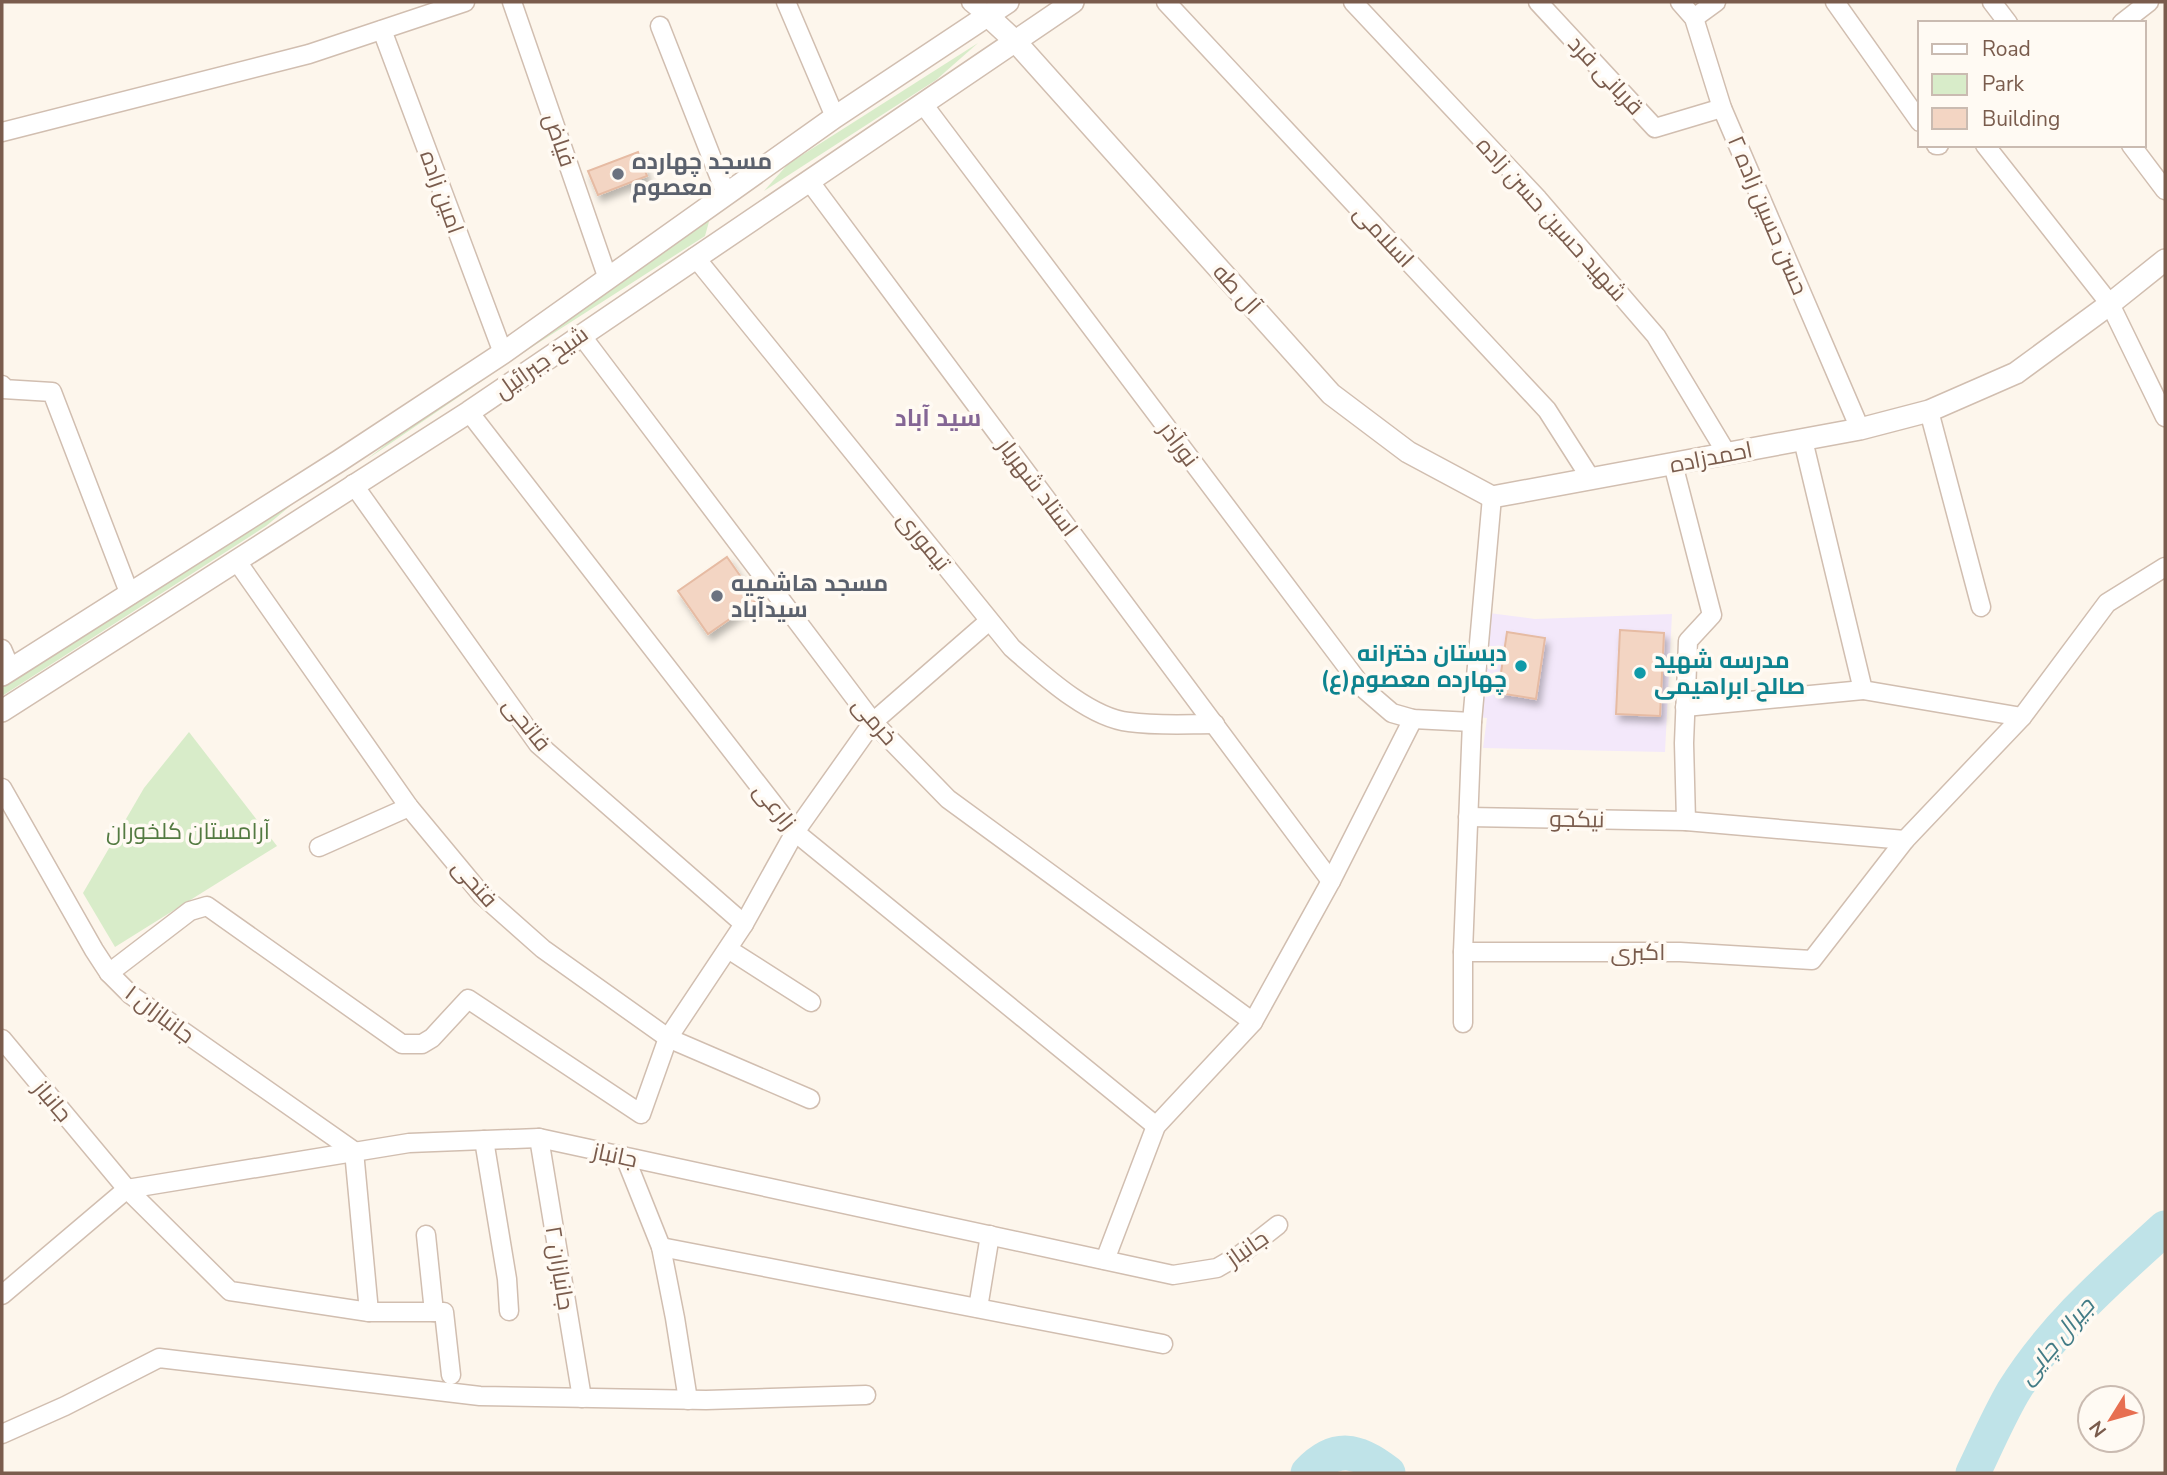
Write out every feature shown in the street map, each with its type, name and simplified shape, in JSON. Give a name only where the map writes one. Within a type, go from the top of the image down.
[{"type":"street","points":[[2,132],[309,54],[465,2]]},
{"type":"street","name":"فیاض","points":[[512,2],[608,279]]},
{"type":"street","points":[[786,2],[835,117]]},
{"type":"street","name":"شیخ جبرائیل","points":[[6,672],[340,461],[503,353],[835,117],[979,9],[1008,2]]},
{"type":"street","name":"شیخ جبرائیل","points":[[2,711],[469,412],[1073,2]]},
{"type":"street","name":"اسلامی","points":[[1166,2],[1547,410],[1591,479]]},
{"type":"street","name":"شهید حسین حسن زاده","points":[[1353,2],[1538,199],[1656,336],[1727,454]]},
{"type":"street","name":"قربانی فرد","points":[[1538,2],[1655,128],[1722,108]]},
{"type":"street","name":"حسن حسین زاده ۲","points":[[1680,2],[1694,18],[1722,108],[1860,429]]},
{"type":"street","points":[[1694,18],[1716,2]]},
{"type":"street","points":[[1835,2],[1918,119]]},
{"type":"street","points":[[1992,2],[2006,21]]},
{"type":"street","points":[[2125,21],[2149,2]]},
{"type":"street","name":"آل طه","points":[[979,9],[1015,41],[1331,394],[1408,452],[1492,497]]},
{"type":"street","points":[[660,26],[726,194],[749,222]]},
{"type":"street","name":"امین زاده","points":[[382,30],[503,353]]},
{"type":"street","name":"نورآذر","points":[[923,104],[1363,688],[1392,713],[1413,719],[1472,722]]},
{"type":"street","points":[[1987,147],[2110,304],[2165,417]]},
{"type":"street","points":[[2133,147],[2165,190]]},
{"type":"street","name":"استاد شهریار","points":[[810,182],[1331,881]]},
{"type":"street","name":"تیموری","points":[[695,257],[1012,648],[1059,689],[1102,713],[1126,722],[1215,724]]},
{"type":"street","name":"احمدزاده","points":[[1492,497],[1860,429],[1929,411],[2016,373],[2165,260]]},
{"type":"street","name":"خرمی","points":[[581,335],[873,722],[948,799],[1253,1022]]},
{"type":"street","points":[[2,385],[3,389],[52,392],[130,595]]},
{"type":"street","points":[[1929,411],[1982,607]]},
{"type":"street","name":"زارعی","points":[[469,412],[795,832],[1156,1126]]},
{"type":"street","points":[[1803,440],[1863,690]]},
{"type":"street","points":[[340,461],[353,484]]},
{"type":"street","points":[[1673,464],[1712,615],[1688,641],[1684,743],[1686,821]]},
{"type":"street","name":"فاتحی","points":[[353,484],[538,744],[744,924]]},
{"type":"street","points":[[1464,1023],[1463,952],[1472,722],[1492,497]]},
{"type":"street","name":"فتحی","points":[[236,559],[409,807],[482,895],[543,949],[668,1038],[810,1099]]},
{"type":"street","points":[[1905,841],[2022,717],[2107,603],[2165,567]]},
{"type":"street","points":[[109,973],[190,911],[207,906],[402,1044],[422,1044],[432,1038],[468,999],[641,1114],[668,1038],[744,924],[795,832],[873,722],[989,621]]},
{"type":"street","points":[[2,649],[6,672]]},
{"type":"street","points":[[1685,707],[1863,690],[2022,717]]},
{"type":"street","points":[[1105,1260],[1156,1126],[1253,1022],[1331,881],[1413,719]]},
{"type":"street","name":"جانبازان ۱","points":[[2,788],[109,973],[131,995],[354,1151]]},
{"type":"street","points":[[320,847],[409,807]]},
{"type":"street","name":"نیکجو","points":[[1468,817],[1686,821],[1905,841]]},
{"type":"street","name":"اکبری","points":[[1463,952],[1680,952],[1812,960],[1905,841]]},
{"type":"street","points":[[728,949],[811,1002]]},
{"type":"street","name":"جانباز","points":[[2,1039],[127,1189],[409,1143],[539,1138],[1173,1275],[1217,1268],[1278,1226]]},
{"type":"street","name":"جانبازان ۲","points":[[539,1138],[582,1398]]},
{"type":"street","points":[[484,1140],[507,1279],[509,1311]]},
{"type":"street","points":[[354,1151],[369,1312]]},
{"type":"street","points":[[625,1157],[662,1247],[688,1399]]},
{"type":"street","points":[[2,1295],[127,1189],[230,1291],[369,1312],[444,1312],[451,1375]]},
{"type":"street","points":[[426,1235],[434,1312]]},
{"type":"street","points":[[978,1308],[990,1235]]},
{"type":"street","points":[[662,1247],[1163,1344]]},
{"type":"street","points":[[2,1434],[65,1406],[159,1358],[480,1396],[688,1399],[866,1395]]},
{"type":"shaded area","points":[[1489,613],[1535,619],[1672,614],[1665,752],[1483,748],[1487,718],[1477,717]]},
{"type":"green space","points":[[978,43],[936,80],[764,191],[788,164]]},
{"type":"green space","points":[[710,218],[705,236],[532,347],[366,460],[446,398]]},
{"type":"green space","points":[[323,479],[266,526],[2,696],[2,686]]},
{"type":"green space","name":"آرامستان کلخوران","points":[[189,732],[277,846],[115,947],[83,893],[144,788]]},
{"type":"building","name":"مسجد چهارده معصوم","points":[[638,152],[647,176],[598,195],[588,171]]},
{"type":"building","name":"مسجد هاشمیه سیدآباد","points":[[727,557],[757,600],[708,634],[678,591]]},
{"type":"building","name":"مدرسه شهید صالح ابراهیمی","points":[[1620,630],[1664,633],[1660,716],[1616,714]]},
{"type":"building","name":"دبستان دخترانه چهارده معصوم(ع)","points":[[1507,632],[1545,638],[1536,699],[1498,693]]},
{"type":"waterway","name":"جیرال چایی","points":[[1973,1473],[2013,1392],[2046,1346],[2083,1305],[2165,1228]]},
{"type":"waterway","name":"جیرال چایی","points":[[1308,1473],[1328,1457],[1347,1453],[1367,1459],[1388,1473]]},
{"type":"place","name":"مسجد چهارده معصوم","points":[[618,174]]},
{"type":"place","name":"مسجد هاشمیه سیدآباد","points":[[717,596]]},
{"type":"place","name":"دبستان دخترانه چهارده معصوم(ع)","points":[[1521,666]]},
{"type":"place","name":"مدرسه شهید صالح ابراهیمی","points":[[1640,673]]},
{"type":"district","name":"سید آباد","points":[[938,418]]}]
